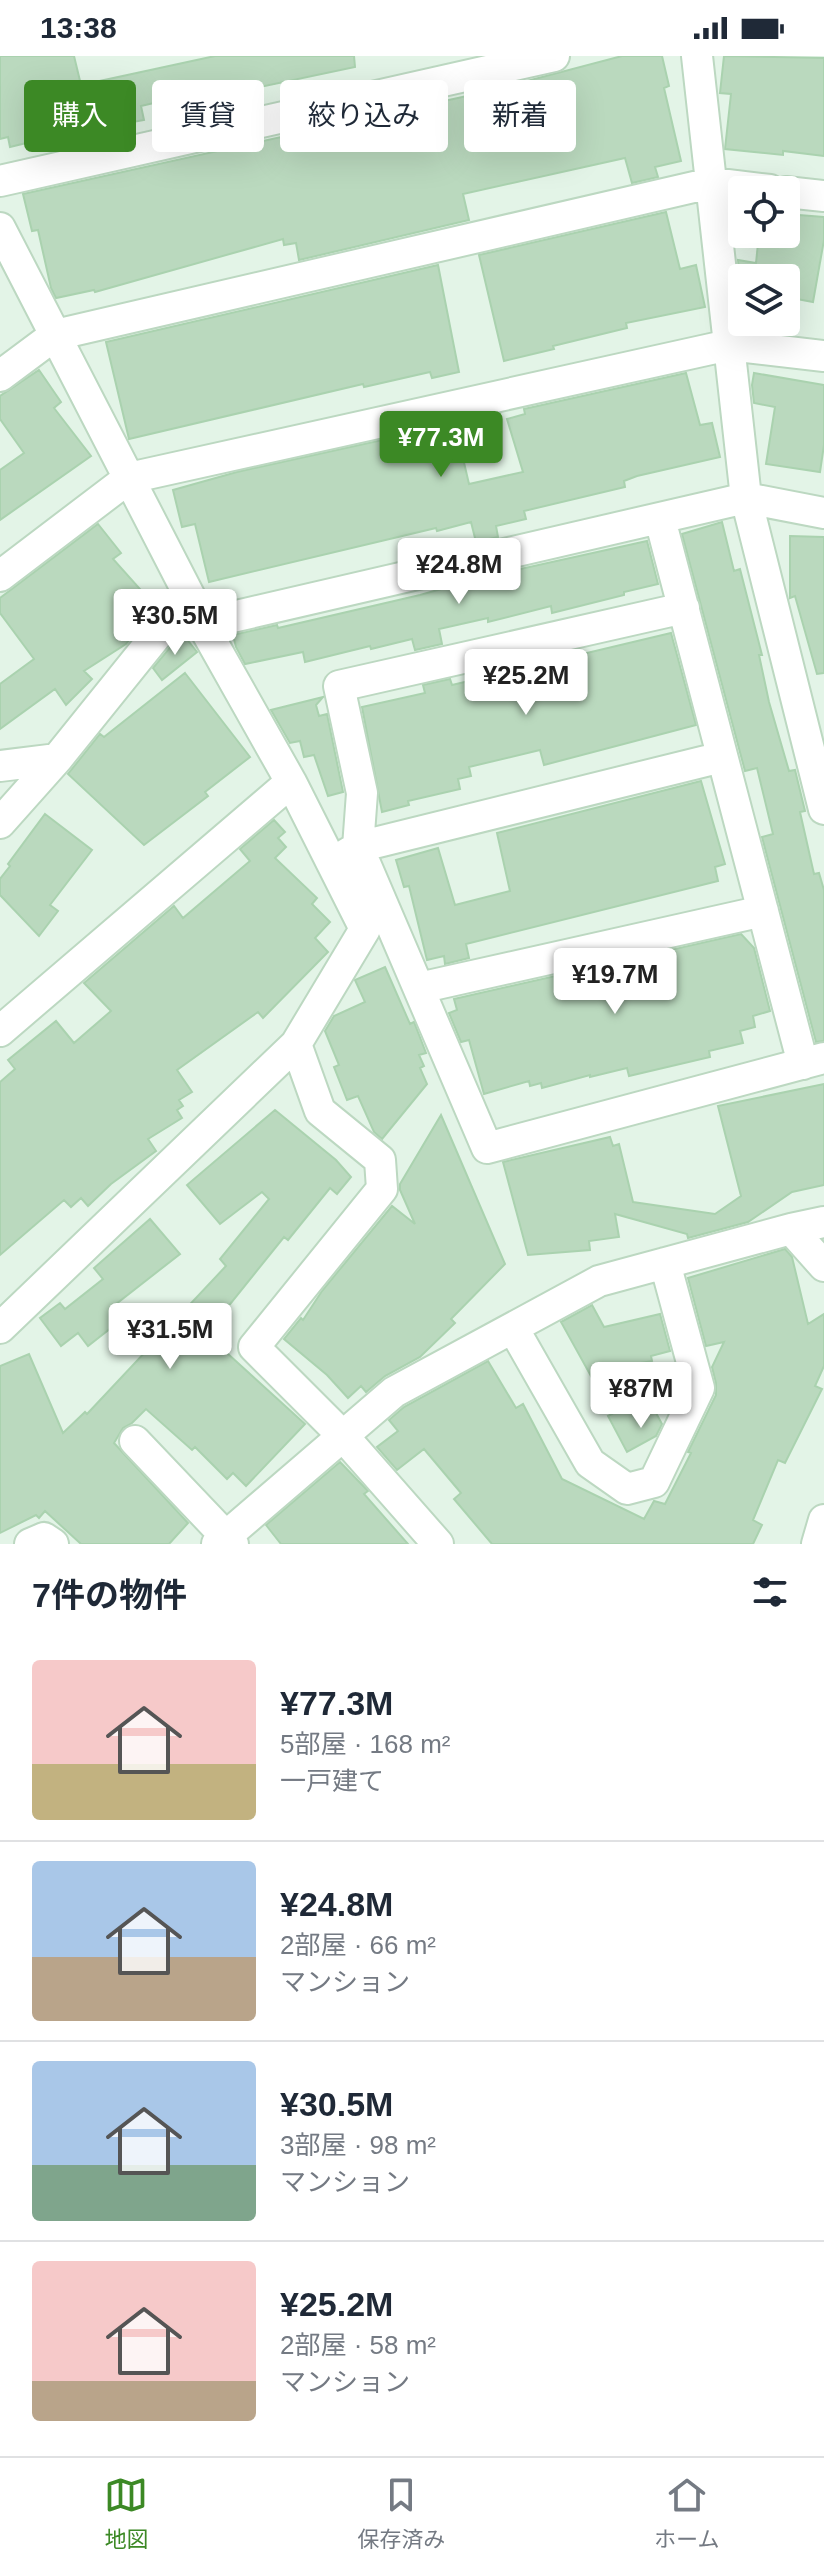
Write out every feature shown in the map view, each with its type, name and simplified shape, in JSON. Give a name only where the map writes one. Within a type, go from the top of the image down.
[{"type":"street","points":[[0,181],[554,56]]},
{"type":"street","points":[[697,56],[746,498],[824,809]]},
{"type":"street","points":[[0,376],[55,335],[711,183],[728,185]]},
{"type":"street","points":[[800,193],[824,196]]},
{"type":"street","points":[[0,228],[202,624],[291,782],[365,929],[296,1044],[0,1328]]},
{"type":"street","points":[[0,576],[129,478],[729,345],[824,356]]},
{"type":"street","points":[[202,624],[746,498],[824,513]]},
{"type":"street","points":[[660,519],[684,608],[763,911],[814,1061],[487,1148],[358,847],[362,793],[339,686],[684,608]]},
{"type":"street","points":[[0,823],[57,759],[189,595]]},
{"type":"street","points":[[332,863],[358,847],[722,757]]},
{"type":"street","points":[[0,766],[57,759]]},
{"type":"street","points":[[0,1031],[291,782]]},
{"type":"street","points":[[419,988],[763,911]]},
{"type":"street","points":[[296,1044],[320,1111],[380,1160],[382,1189],[254,1347],[343,1436],[438,1544]]},
{"type":"street","points":[[135,1441],[225,1541],[394,1392],[599,1281],[824,1222]]},
{"type":"street","points":[[791,1229],[824,1266]]},
{"type":"street","points":[[513,1328],[590,1463],[627,1489],[654,1482],[699,1388],[665,1263]]},
{"type":"street","points":[[817,1544],[824,1520]]},
{"type":"street","points":[[30,1544],[44,1538],[53,1544]]},
{"type":"building","points":[[0,56],[74,56],[80,80],[24,80],[24,144],[10,147],[8,137],[0,139]]},
{"type":"building","points":[[215,56],[354,56],[355,67],[280,80],[280,83],[264,86],[264,80],[152,80],[152,103],[141,106],[144,120],[136,121],[136,80],[104,80]]},
{"type":"building","points":[[622,56],[662,56],[669,86],[664,88],[681,161],[655,167],[658,177],[632,183],[625,158],[463,194],[469,220],[299,260],[296,243],[284,245],[283,239],[95,292],[56,298],[51,288],[38,230],[32,231],[23,194],[213,152],[264,152],[264,141],[280,137],[280,152],[448,152],[448,100],[464,97],[464,152],[576,152],[576,80],[531,80]]},
{"type":"building","points":[[724,56],[824,58],[824,156],[725,149],[731,94],[720,93]]},
{"type":"building","points":[[666,212],[680,269],[696,265],[705,307],[626,323],[627,328],[504,361],[479,255]]},
{"type":"building","points":[[800,215],[824,217],[824,240],[813,302],[800,300],[800,264],[738,264],[738,260],[756,263],[758,248],[800,248]]},
{"type":"building","points":[[438,265],[459,372],[432,378],[430,372],[364,387],[363,384],[129,439],[106,342]]},
{"type":"building","points":[[39,370],[61,402],[54,408],[91,456],[0,520],[0,470],[24,453],[0,419],[0,396]]},
{"type":"building","points":[[686,373],[700,425],[712,423],[720,457],[637,476],[624,481],[625,487],[524,511],[526,519],[496,526],[498,537],[476,542],[471,522],[209,582],[195,524],[182,527],[173,490],[237,472],[455,424],[469,484],[523,472],[507,419],[525,414],[524,409]]},
{"type":"building","points":[[754,373],[824,385],[824,445],[820,472],[766,464],[775,407],[754,403]]},
{"type":"building","points":[[722,522],[734,571],[740,569],[762,655],[759,655],[769,702],[789,771],[795,770],[805,811],[800,812],[814,874],[819,873],[824,890],[824,1041],[816,1042],[762,837],[773,834],[757,768],[745,771],[682,534]]},
{"type":"building","points":[[98,524],[121,553],[113,559],[156,607],[126,644],[84,671],[92,679],[66,705],[55,689],[0,729],[0,684],[34,659],[0,613],[0,598]]},
{"type":"building","points":[[790,536],[824,537],[824,673],[817,674],[795,596],[790,598]]},
{"type":"building","points":[[647,541],[658,584],[552,613],[551,606],[488,622],[488,618],[439,629],[442,644],[415,650],[412,639],[305,662],[303,652],[245,664],[233,635],[277,625],[278,628]]},
{"type":"building","points":[[182,633],[197,652],[162,680],[153,668]]},
{"type":"building","points":[[671,633],[696,725],[544,765],[540,750],[469,767],[471,776],[458,779],[460,789],[408,801],[409,805],[382,812],[362,707],[425,693],[423,685],[450,679],[452,685]]},
{"type":"building","points":[[185,673],[250,757],[205,792],[208,796],[144,845],[68,774],[100,734],[104,737]]},
{"type":"building","points":[[323,697],[316,705],[319,716],[327,714],[343,792],[328,796],[314,755],[304,757],[300,741],[290,743],[271,710]]},
{"type":"building","points":[[701,781],[725,864],[715,867],[718,881],[466,944],[469,958],[445,964],[444,956],[427,960],[409,886],[404,887],[396,860],[438,848],[455,905],[510,891],[497,833]]},
{"type":"building","points":[[45,814],[92,850],[50,905],[58,911],[39,936],[0,895],[0,879]]},
{"type":"building","points":[[274,820],[285,832],[278,838],[286,847],[275,858],[317,898],[312,904],[330,922],[315,938],[328,952],[263,1018],[258,1012],[177,1070],[192,1092],[179,1100],[183,1106],[177,1110],[182,1118],[148,1139],[156,1151],[111,1184],[88,1206],[81,1198],[71,1207],[64,1200],[0,1255],[0,1082],[15,1069],[8,1060],[56,1021],[74,1043],[111,1011],[84,983],[174,906],[183,918],[250,861],[240,849]]},
{"type":"building","points":[[741,934],[754,948],[770,1011],[753,1016],[755,1027],[740,1031],[743,1043],[709,1051],[710,1057],[629,1076],[627,1068],[542,1088],[541,1083],[530,1086],[529,1081],[484,1094],[469,1040],[461,1042],[449,1013],[457,1010],[454,999]]},
{"type":"building","points":[[385,967],[410,1024],[414,1022],[426,1053],[419,1055],[424,1066],[420,1068],[427,1084],[382,1139],[374,1132],[358,1096],[347,1100],[334,1067],[339,1065],[325,1031],[334,1016],[365,1002],[355,980]]},
{"type":"building","points":[[824,1084],[824,1185],[792,1192],[748,1222],[688,1238],[687,1234],[615,1214],[619,1237],[589,1241],[590,1250],[528,1255],[503,1162],[610,1137],[613,1146],[619,1144],[633,1202],[715,1214],[741,1196],[718,1106]]},
{"type":"building","points":[[275,1110],[336,1160],[351,1177],[337,1194],[330,1188],[288,1240],[284,1237],[206,1334],[305,1424],[246,1486],[233,1473],[227,1479],[195,1447],[192,1450],[146,1409],[123,1428],[114,1443],[188,1523],[169,1544],[81,1544],[45,1511],[39,1518],[36,1515],[0,1533],[0,1366],[29,1354],[63,1433],[85,1412],[87,1414],[226,1266],[220,1259],[269,1199],[262,1192],[220,1224],[187,1185]]},
{"type":"building","points":[[441,1115],[505,1264],[451,1319],[455,1323],[420,1357],[385,1376],[366,1392],[361,1386],[348,1398],[327,1375],[284,1339],[301,1318],[303,1320],[322,1291],[392,1206],[415,1224],[400,1184]]},
{"type":"building","points":[[150,1219],[180,1254],[111,1308],[121,1320],[88,1346],[78,1333],[61,1346],[40,1318],[60,1303],[65,1309],[103,1279],[94,1268]]},
{"type":"building","points":[[785,1249],[792,1257],[808,1324],[824,1314],[824,1366],[815,1386],[822,1389],[785,1463],[778,1460],[753,1520],[762,1525],[753,1544],[492,1544],[454,1499],[461,1493],[424,1449],[397,1470],[377,1447],[398,1431],[389,1420],[404,1407],[488,1361],[516,1408],[523,1404],[562,1479],[644,1519],[654,1501],[665,1504],[716,1395],[712,1367],[724,1342],[706,1346],[688,1278]]},
{"type":"building","points":[[592,1305],[604,1327],[660,1314],[670,1351],[651,1356],[652,1361],[630,1365],[662,1424],[656,1436],[627,1452],[608,1416],[612,1414],[561,1322]]},
{"type":"building","points":[[340,1462],[368,1491],[364,1494],[408,1544],[281,1544],[266,1525]]}]
